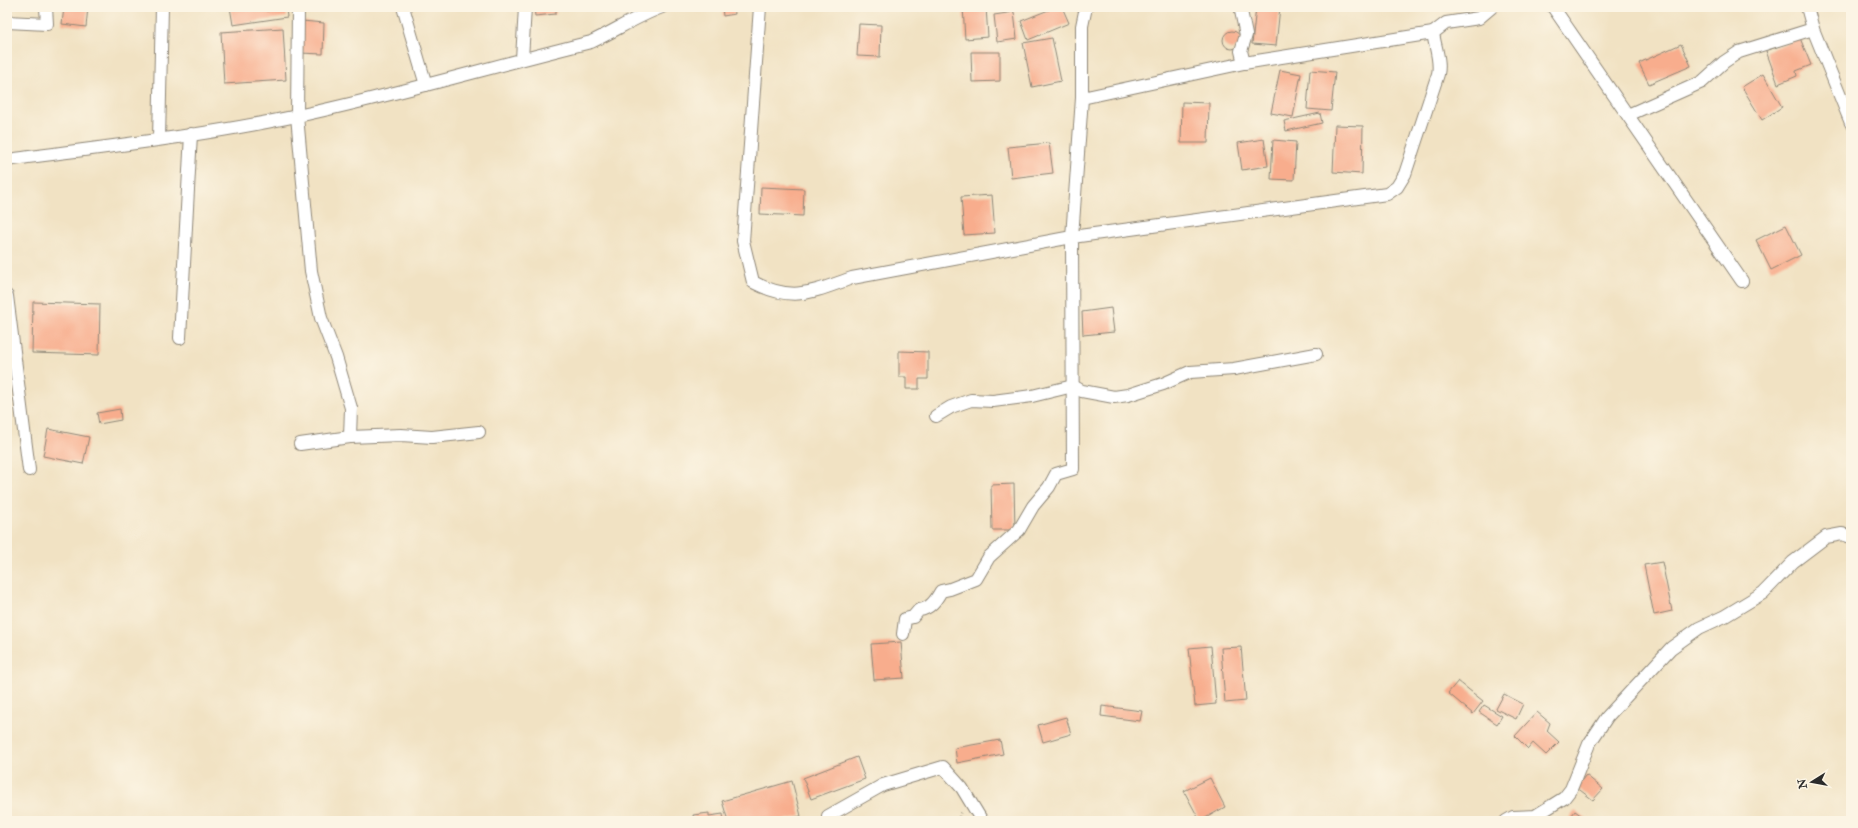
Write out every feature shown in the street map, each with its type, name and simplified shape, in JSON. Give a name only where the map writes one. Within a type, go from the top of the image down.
[{"type":"street","points":[[7,22],[47,24],[46,7]]},
{"type":"street","points":[[159,139],[162,7]]},
{"type":"street","points":[[298,7],[297,116],[312,271],[321,318],[336,357],[351,408],[350,437]]},
{"type":"street","points":[[403,7],[426,85]]},
{"type":"street","points":[[522,59],[525,7]]},
{"type":"street","points":[[7,160],[159,139],[297,116],[426,85],[591,42],[617,30],[639,16],[662,7]]},
{"type":"street","points":[[760,7],[743,241],[753,282],[778,293],[796,295],[821,289],[852,278],[1072,237],[1387,194],[1397,187],[1405,174],[1438,74],[1440,65],[1436,53],[1433,33]]},
{"type":"street","points":[[903,634],[905,619],[913,617],[919,610],[926,609],[937,599],[941,591],[950,590],[976,579],[989,557],[1019,530],[1033,506],[1049,487],[1056,474],[1073,469],[1072,237],[1082,98],[1082,26],[1086,7]]},
{"type":"street","points":[[1243,7],[1241,11],[1246,35],[1241,51],[1244,63]]},
{"type":"street","points":[[1082,98],[1244,63],[1433,33],[1446,23],[1479,18],[1492,7]]},
{"type":"street","points":[[1553,7],[1742,281]]},
{"type":"street","points":[[1807,7],[1813,30],[1851,122]]},
{"type":"street","points":[[1628,115],[1702,82],[1724,62],[1739,52],[1813,30]]},
{"type":"street","points":[[180,338],[191,134]]},
{"type":"street","points":[[7,296],[29,470]]},
{"type":"street","points":[[936,416],[951,407],[971,400],[993,400],[1032,396],[1073,386],[1082,391],[1108,396],[1128,395],[1163,384],[1190,372],[1234,369],[1316,354]]},
{"type":"street","points":[[300,444],[350,437],[401,435],[432,437],[479,432]]},
{"type":"street","points":[[1506,821],[1513,817],[1535,816],[1564,798],[1570,789],[1589,744],[1607,717],[1671,648],[1699,628],[1725,616],[1763,593],[1794,562],[1826,537],[1842,534],[1851,537]]},
{"type":"street","points":[[828,821],[828,816],[883,785],[944,767],[962,788],[982,821]]},
{"type":"building","points":[[64,7],[88,7],[86,27],[62,24]]},
{"type":"building","points":[[230,7],[266,7],[266,11],[286,9],[287,17],[233,25]]},
{"type":"building","points":[[534,7],[556,7],[556,14],[535,16]]},
{"type":"building","points":[[722,7],[734,7],[735,14],[723,16]]},
{"type":"building","points":[[963,7],[986,7],[988,37],[965,39]]},
{"type":"building","points":[[1056,7],[1062,7],[1069,23],[1028,40],[1021,21]]},
{"type":"building","points":[[1256,7],[1280,7],[1276,46],[1252,44]]},
{"type":"building","points":[[1014,12],[1017,39],[997,42],[994,15]]},
{"type":"building","points":[[302,21],[324,23],[323,54],[300,53]]},
{"type":"building","points":[[859,24],[881,25],[880,57],[857,56]]},
{"type":"building","points":[[283,28],[286,80],[224,84],[221,32]]},
{"type":"building","points":[[1232,31],[1238,34],[1241,40],[1238,46],[1232,49],[1226,46],[1223,40],[1226,34]]},
{"type":"building","points":[[1052,38],[1061,81],[1032,87],[1023,43]]},
{"type":"building","points":[[1800,38],[1811,65],[1796,71],[1797,76],[1778,84],[1766,51]]},
{"type":"building","points":[[1681,44],[1691,66],[1649,84],[1639,63]]},
{"type":"building","points":[[971,52],[1000,52],[1000,81],[972,82]]},
{"type":"building","points":[[1280,70],[1301,74],[1293,117],[1271,113]]},
{"type":"building","points":[[1310,70],[1335,72],[1331,111],[1307,109]]},
{"type":"building","points":[[1763,74],[1782,107],[1762,120],[1742,87]]},
{"type":"building","points":[[1182,102],[1209,103],[1208,143],[1181,143]]},
{"type":"building","points":[[1320,113],[1322,123],[1286,131],[1284,121]]},
{"type":"building","points":[[1335,125],[1363,126],[1362,174],[1333,172]]},
{"type":"building","points":[[1264,139],[1268,166],[1242,170],[1238,143]]},
{"type":"building","points":[[1273,140],[1296,142],[1294,180],[1271,179]]},
{"type":"building","points":[[1049,143],[1053,173],[1011,178],[1008,147]]},
{"type":"building","points":[[761,187],[804,189],[803,216],[760,214]]},
{"type":"building","points":[[992,195],[995,233],[964,235],[961,197]]},
{"type":"building","points":[[1786,225],[1801,255],[1771,270],[1756,240]]},
{"type":"building","points":[[33,302],[100,304],[99,355],[32,353]]},
{"type":"building","points":[[1111,308],[1114,332],[1083,335],[1082,312]]},
{"type":"building","points":[[899,351],[928,352],[928,379],[919,379],[919,389],[906,389],[906,377],[899,377]]},
{"type":"building","points":[[120,409],[121,420],[99,424],[97,413]]},
{"type":"building","points":[[48,429],[89,437],[83,464],[43,456]]},
{"type":"building","points":[[1014,484],[1015,530],[992,530],[991,485]]},
{"type":"building","points":[[1662,562],[1672,611],[1654,615],[1644,565]]},
{"type":"building","points":[[901,642],[904,678],[874,680],[871,644]]},
{"type":"building","points":[[1211,646],[1216,704],[1195,706],[1189,648]]},
{"type":"building","points":[[1241,647],[1246,701],[1225,703],[1221,648]]},
{"type":"building","points":[[1458,681],[1483,701],[1473,714],[1448,693]]},
{"type":"building","points":[[1504,694],[1523,704],[1516,719],[1496,709]]},
{"type":"building","points":[[1484,705],[1502,716],[1497,724],[1479,712]]},
{"type":"building","points":[[1102,706],[1142,711],[1140,721],[1101,716]]},
{"type":"building","points":[[1537,712],[1550,723],[1547,731],[1559,742],[1546,755],[1533,743],[1528,749],[1515,736]]},
{"type":"building","points":[[1066,717],[1071,734],[1043,742],[1038,725]]},
{"type":"building","points":[[1000,740],[1003,754],[957,763],[955,748]]},
{"type":"building","points":[[857,757],[865,779],[811,799],[803,778]]},
{"type":"building","points":[[1586,775],[1603,789],[1593,800],[1576,787]]},
{"type":"building","points":[[1210,778],[1225,807],[1200,821],[1184,791]]},
{"type":"building","points":[[792,781],[801,816],[781,821],[728,821],[722,801]]},
{"type":"building","points":[[1575,811],[1589,821],[1572,821],[1569,819]]},
{"type":"building","points":[[709,813],[709,816],[723,814],[724,821],[694,821],[693,815]]}]
